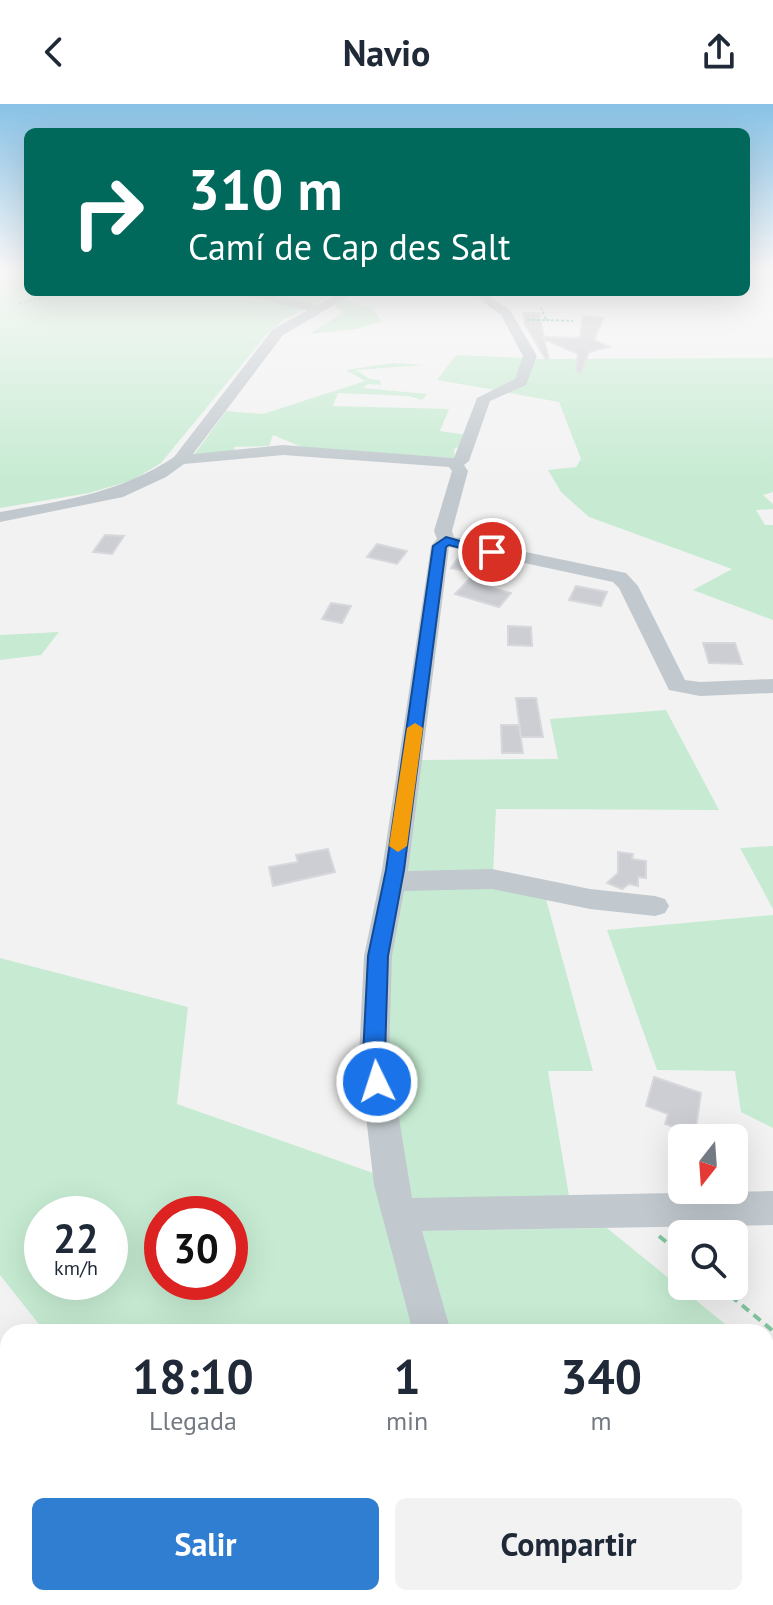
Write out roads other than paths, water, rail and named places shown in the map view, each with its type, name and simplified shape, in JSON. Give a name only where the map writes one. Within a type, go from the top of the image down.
[{"type":"street","points":[[0,517],[105,497],[154,477],[180,460],[270,342]]},
{"type":"street","points":[[180,460],[283,450],[454,463],[461,461],[484,398],[521,382],[530,356],[522,342]]},
{"type":"street","points":[[446,540],[443,531],[460,471],[454,463]]},
{"type":"street","points":[[446,540],[465,547],[619,577],[628,586],[677,685],[700,689],[763,687],[773,706]]},
{"type":"street","points":[[430,1324],[391,1185],[374,1056],[378,956],[393,881],[440,546],[446,540]]},
{"type":"street","points":[[393,881],[492,879],[590,899],[655,906]]},
{"type":"street","points":[[399,1215],[773,1208]]}]
